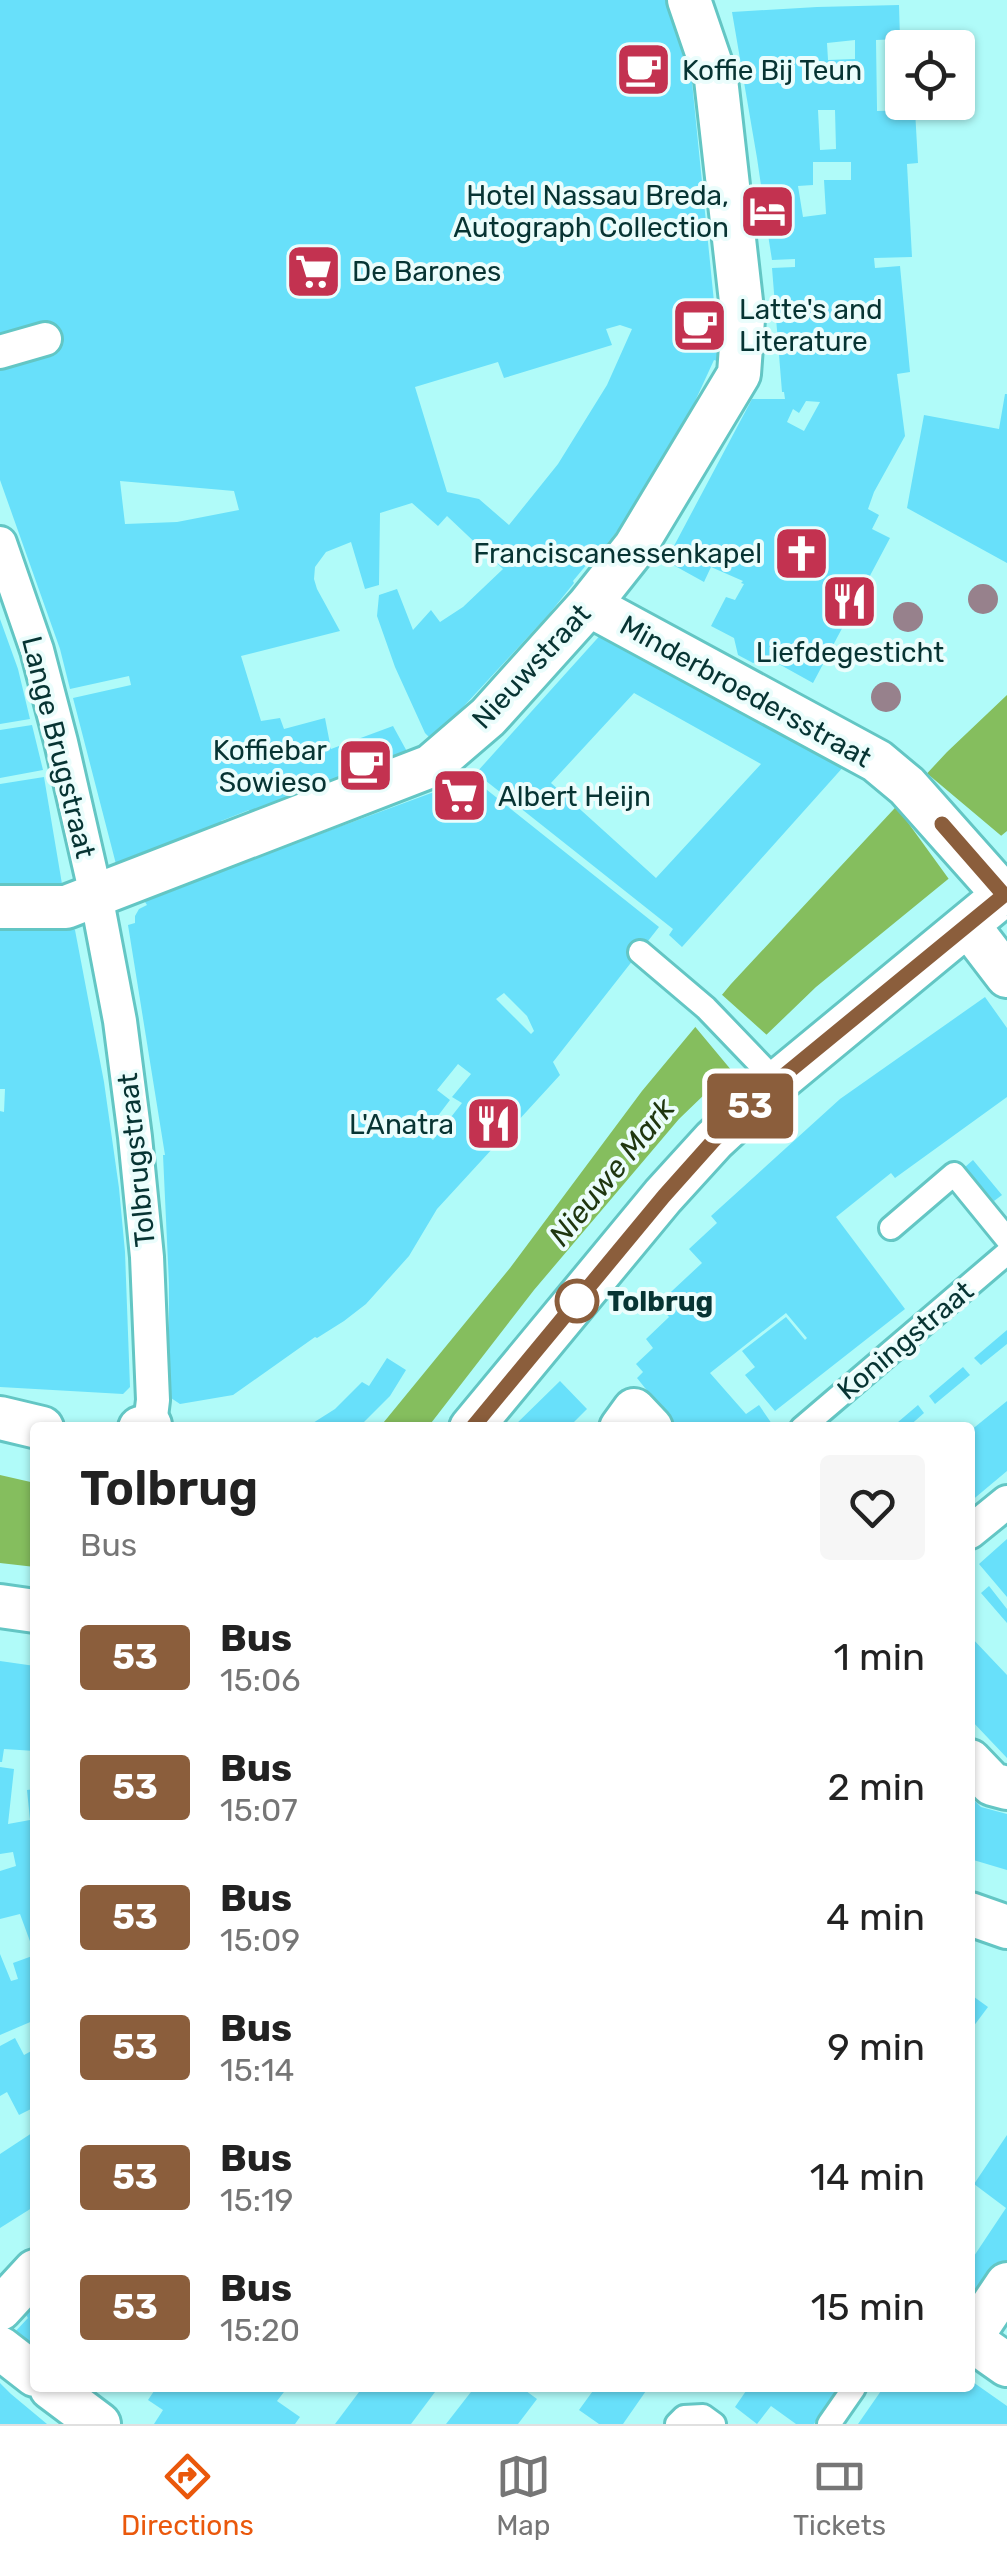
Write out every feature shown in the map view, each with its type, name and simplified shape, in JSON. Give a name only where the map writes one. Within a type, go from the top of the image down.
[{"type":"street","name":"Nieuwstraat","points":[[0,907],[66,907],[431,766],[488,718],[636,547],[738,374],[743,318],[716,79],[681,2]]},
{"type":"street","points":[[0,352],[45,339]]},
{"type":"street","name":"Lange Brugstraat","points":[[0,543],[42,668],[96,895]]},
{"type":"street","name":"Minderbroedersstraat","points":[[589,605],[878,761],[907,786],[1006,894]]},
{"type":"street","points":[[477,1422],[714,1140],[763,1068],[968,925],[1006,894]]},
{"type":"street","name":"Tolbrugstraat","points":[[96,895],[120,1021],[135,1138],[153,1400],[148,1422]]},
{"type":"street","points":[[968,925],[1007,976]]},
{"type":"street","points":[[0,1418],[30,1425]]},
{"type":"street","points":[[975,1528],[1007,1502]]},
{"type":"street","points":[[0,1606],[30,1609]]},
{"type":"street","points":[[975,1766],[992,1784],[1007,1788]]},
{"type":"street","points":[[975,1916],[1007,1927]]},
{"type":"street","points":[[0,2309],[30,2277]]},
{"type":"street","points":[[975,2332],[1007,2284]]},
{"type":"street","points":[[975,2343],[1007,2365]]},
{"type":"street","points":[[0,2348],[30,2371]]},
{"type":"street","points":[[56,2392],[99,2424]]},
{"type":"lane","points":[[640,952],[706,1008],[763,1068]]},
{"type":"lane","points":[[891,1228],[954,1174],[1007,1239]]},
{"type":"lane","name":"Koningstraat","points":[[809,1422],[1007,1253]]},
{"type":"lane","points":[[829,2424],[851,2392]]},
{"type":"lane","points":[[677,2424],[684,2417],[703,2416],[714,2424]]},
{"type":"water","name":"Nieuwe Mark","points":[[1007,695],[1007,831],[816,987],[679,1119],[534,1290],[432,1422],[384,1422],[510,1268],[642,1091],[731,984],[947,752]]},
{"type":"water","points":[[0,1475],[30,1482],[30,1566],[0,1563]]},
{"type":"pier","points":[[923,770],[1005,839],[951,882],[893,802]]},
{"type":"pier","points":[[720,993],[768,1036],[732,1071],[692,1023]]},
{"type":"building","name":"De Barones","points":[[0,0],[666,0],[692,82],[720,362],[714,360],[685,423],[630,515],[549,614],[430,738],[395,667],[377,616],[379,595],[397,589],[413,630],[431,610],[440,622],[463,607],[503,569],[447,516],[438,526],[412,503],[380,513],[379,585],[365,589],[351,542],[326,552],[315,567],[317,589],[340,631],[241,656],[261,721],[280,718],[284,729],[325,718],[331,749],[393,726],[410,757],[252,819],[249,810],[221,821],[224,829],[117,868],[73,698],[131,685],[129,676],[70,689],[60,649],[0,480]],"holes":[[[620,325],[632,329],[607,385],[558,464],[509,525],[479,499],[447,492],[415,387],[498,362],[504,378],[612,345],[606,329]],[[120,481],[234,491],[239,510],[177,522],[125,524]]]},
{"type":"building","points":[[899,5],[900,30],[885,30],[885,40],[876,40],[877,111],[885,111],[885,120],[916,120],[918,163],[907,164],[912,257],[874,258],[875,268],[900,266],[910,372],[897,374],[905,436],[868,509],[879,515],[872,529],[890,538],[813,683],[768,658],[753,663],[738,655],[734,638],[711,626],[726,597],[735,600],[743,581],[711,567],[704,582],[666,561],[752,399],[785,399],[772,268],[795,267],[795,259],[772,260],[732,12]],"holes":[[[855,40],[855,59],[828,60],[827,43]],[[818,110],[835,110],[836,149],[820,150]],[[813,162],[851,162],[851,180],[824,180],[826,214],[803,217],[798,186],[813,185]],[[806,401],[820,402],[804,431],[787,422],[793,409],[799,413]]]},
{"type":"building","points":[[1005,394],[1007,563],[907,508],[924,415],[999,429]]},
{"type":"building","points":[[0,619],[30,719],[0,724]]},
{"type":"building","points":[[604,631],[845,765],[682,947],[669,935],[673,929],[476,773]],"holes":[[[634,693],[761,764],[656,878],[551,783]]]},
{"type":"building","points":[[32,725],[43,770],[0,778],[0,730]]},
{"type":"building","points":[[44,777],[63,890],[0,891],[0,784]]},
{"type":"building","points":[[472,778],[659,927],[553,1062],[560,1075],[437,1209],[409,1256],[366,1304],[233,1395],[180,1404],[171,1398],[169,1375],[165,1155],[128,925],[135,923],[139,909],[147,905],[143,899]],"holes":[[[504,993],[527,1016],[534,1031],[531,1034],[496,999]],[[458,1064],[471,1074],[452,1097],[462,1103],[433,1140],[425,1133],[450,1100],[437,1090]]]},
{"type":"building","points":[[0,925],[68,925],[75,930],[104,1082],[119,1188],[130,1387],[123,1394],[0,1387],[0,1111],[4,1112],[5,1089],[0,1089]]},
{"type":"building","points":[[985,997],[1007,1028],[1007,1097],[895,1178],[891,1173],[836,1217],[905,1309],[775,1411],[745,1375],[755,1367],[742,1351],[786,1317],[805,1340],[786,1313],[710,1373],[746,1414],[759,1405],[771,1422],[672,1422],[637,1378],[643,1372],[636,1364],[653,1348],[646,1339],[669,1317],[658,1304],[702,1263],[689,1249],[717,1223],[711,1216],[840,1099]]},
{"type":"building","points":[[973,1160],[1002,1195],[994,1201],[965,1167]]},
{"type":"building","points":[[1007,1330],[1007,1344],[981,1365],[974,1358]]},
{"type":"building","points":[[387,1358],[406,1370],[390,1396],[364,1422],[314,1422],[335,1409],[362,1382],[369,1386]]},
{"type":"building","points":[[963,1367],[970,1375],[935,1404],[929,1396]]},
{"type":"building","points":[[560,1381],[587,1409],[574,1422],[518,1422]]},
{"type":"building","points":[[1007,1401],[1007,1471],[975,1498],[975,1427]]},
{"type":"building","points":[[918,1405],[924,1413],[914,1422],[898,1422]]},
{"type":"building","points":[[1007,1539],[1007,1597],[979,1564]]},
{"type":"building","points":[[989,1586],[1007,1609],[1007,1623],[981,1593]]},
{"type":"building","points":[[975,1641],[1007,1675],[1007,1758],[975,1724]]},
{"type":"building","points":[[0,1661],[30,1665],[30,1751],[4,1749],[0,1762]]},
{"type":"building","points":[[0,1767],[14,1769],[8,1824],[30,1820],[30,1941],[20,1914],[0,1919],[0,1871],[16,1866],[13,1852],[0,1854]]},
{"type":"building","points":[[975,1801],[981,1807],[1007,1814],[1007,1870],[975,1860]]},
{"type":"building","points":[[0,1954],[11,1981],[18,1979],[13,1963],[30,1957],[30,2022],[0,2035]]},
{"type":"building","points":[[975,1998],[988,2007],[975,2024]]},
{"type":"building","points":[[15,2038],[24,2055],[30,2052],[30,2110],[19,2115],[7,2092],[0,2096],[0,2046]]},
{"type":"building","points":[[30,2134],[30,2209],[0,2228],[0,2154]]},
{"type":"building","points":[[1007,2135],[1007,2268],[982,2306],[975,2301],[975,2254],[1006,2208],[975,2183]]},
{"type":"building","points":[[30,2305],[30,2348],[12,2335],[28,2318],[24,2312]]},
{"type":"building","points":[[0,2383],[11,2394],[47,2424],[0,2424]]},
{"type":"building","points":[[975,2384],[1007,2406],[1007,2424],[858,2424],[880,2392],[975,2392]]},
{"type":"building","points":[[153,2392],[284,2392],[277,2401],[300,2417],[295,2424],[154,2424],[163,2410],[148,2400]]},
{"type":"building","points":[[359,2392],[435,2392],[411,2424],[335,2424]]},
{"type":"building","points":[[471,2392],[527,2392],[537,2399],[518,2424],[446,2424]]},
{"type":"building","points":[[592,2392],[645,2392],[623,2424],[599,2424],[579,2410]]},
{"type":"building","points":[[745,2392],[836,2392],[814,2424],[796,2424],[771,2406],[757,2424],[735,2407]]},
{"type":"bus line","name":"53","points":[[477,1422],[714,1140],[776,1082],[1004,895],[942,824]]},
{"type":"place","name":"Koffie Bij Teun","points":[[643,70]]},
{"type":"place","name":"Hotel Nassau Breda, Autograph Collection","points":[[768,211]]},
{"type":"place","name":"De Barones","points":[[313,271]]},
{"type":"place","name":"Latte's and Literature","points":[[700,325]]},
{"type":"place","name":"Franciscanessenkapel","points":[[801,553]]},
{"type":"place","name":"Liefdegesticht","points":[[850,601]]},
{"type":"place","name":"Koffiebar Sowieso","points":[[366,766]]},
{"type":"place","name":"Albert Heijn","points":[[459,796]]},
{"type":"place","name":"L'Anatra","points":[[493,1124]]},
{"type":"place","name":"Tolbrug","points":[[577,1301]]}]
